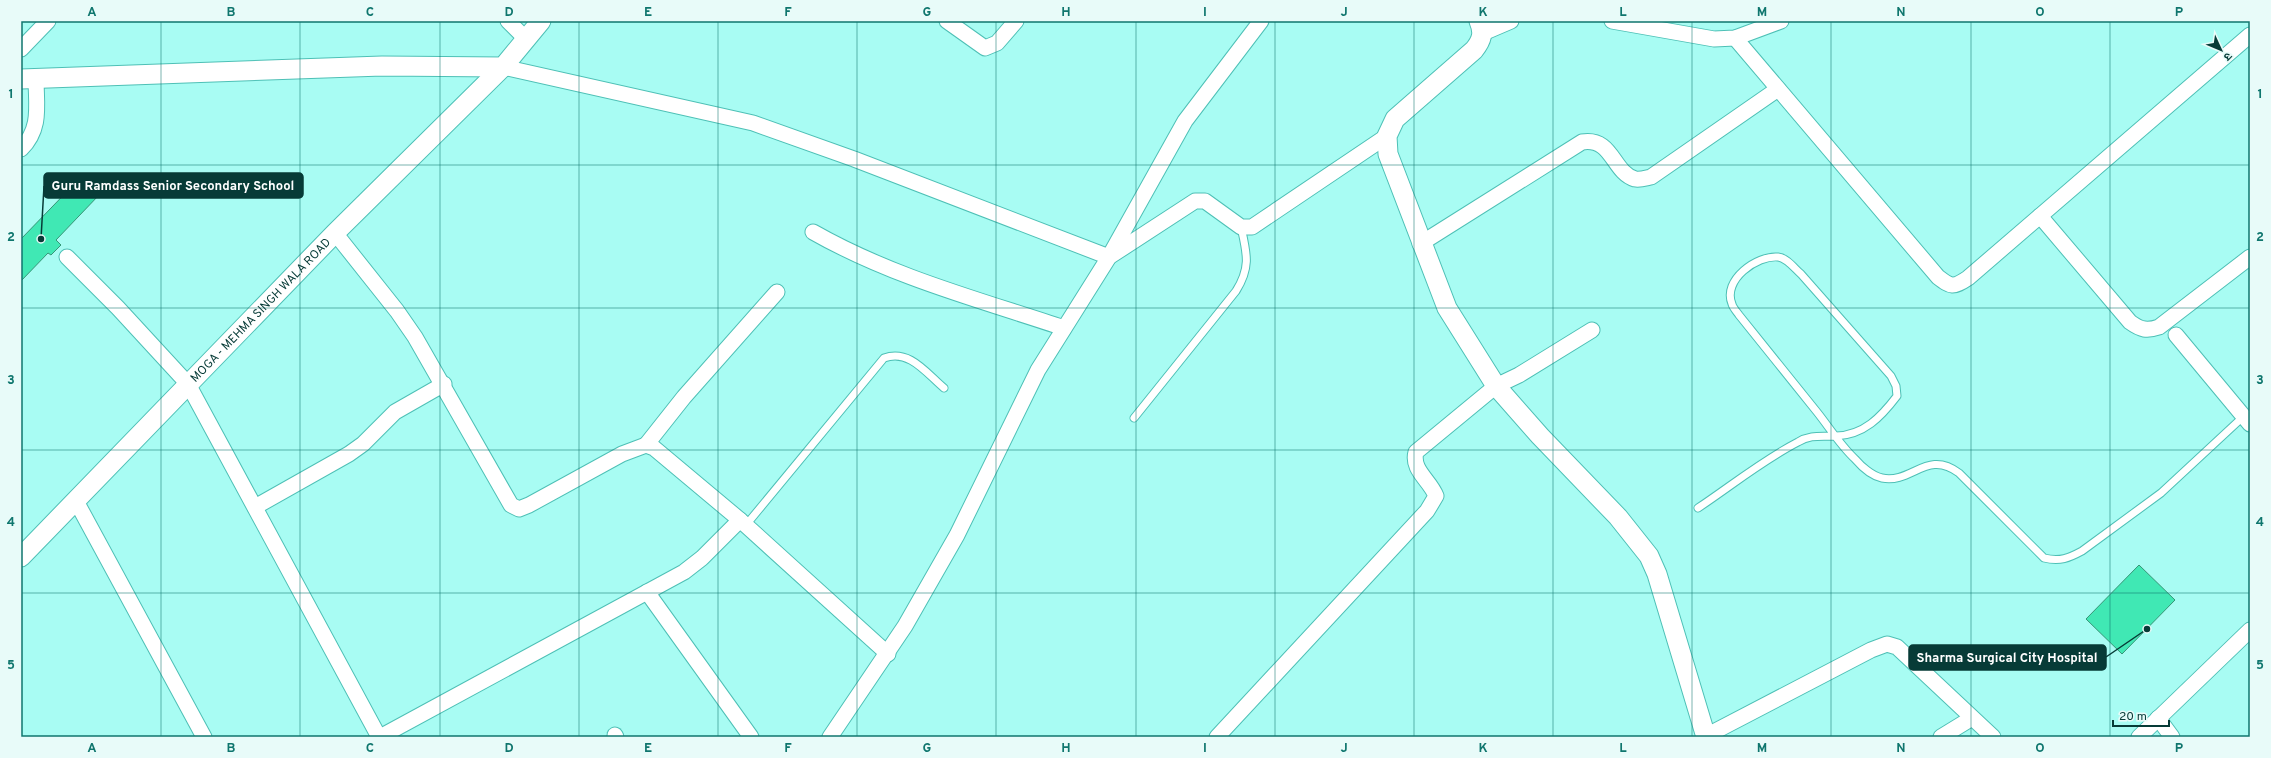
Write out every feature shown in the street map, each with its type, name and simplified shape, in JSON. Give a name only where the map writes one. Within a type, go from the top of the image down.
[{"type":"street","points":[[21,49],[48,21]]},
{"type":"street","points":[[508,21],[526,39]]},
{"type":"street","name":"MOGA - MEHMA SINGH WALA ROAD","points":[[21,557],[76,502],[335,233],[503,67],[541,21]]},
{"type":"street","points":[[947,21],[985,48],[997,44],[1016,21]]},
{"type":"street","points":[[830,737],[888,654],[957,535],[1038,370],[1109,257],[1185,121],[1261,21]]},
{"type":"street","points":[[1511,21],[1481,27],[1480,43],[1474,50],[1395,119],[1387,136],[1388,154],[1420,244],[1447,308],[1496,386],[1540,436],[1618,517],[1649,556],[1658,574],[1706,737],[1871,650],[1887,644],[1897,647],[1992,737]]},
{"type":"street","points":[[1612,21],[1714,39],[1735,38],[1781,21]]},
{"type":"street","points":[[1735,38],[1938,276],[1949,286],[1958,285],[1968,278],[2250,35]]},
{"type":"street","points":[[21,149],[34,132],[35,126],[28,78],[382,66],[503,67],[753,123],[854,158],[1109,257]]},
{"type":"street","points":[[1420,244],[1582,142],[1592,141],[1603,145],[1628,174],[1635,179],[1651,177],[1778,89]]},
{"type":"street","points":[[1109,257],[1195,201],[1205,201],[1241,227],[1252,227],[1387,136]]},
{"type":"street","points":[[2040,216],[2130,322],[2138,328],[2148,331],[2159,327],[2250,257]]},
{"type":"street","points":[[814,232],[846,251],[890,270],[1064,328]]},
{"type":"street","points":[[335,233],[397,311],[444,384],[504,495],[512,505],[519,509],[622,454],[646,445],[684,397],[777,292]]},
{"type":"street","points":[[67,257],[118,308],[188,384],[380,737],[684,572],[743,523]]},
{"type":"street","points":[[1217,737],[1427,511],[1436,496],[1433,489],[1416,467],[1414,460],[1416,452],[1496,386],[1519,375],[1592,330]]},
{"type":"street","points":[[2176,334],[2247,420]]},
{"type":"street","points":[[256,507],[349,454],[363,444],[394,412],[444,384]]},
{"type":"street","points":[[646,445],[665,455],[888,654]]},
{"type":"street","points":[[76,502],[204,737]]},
{"type":"street","points":[[647,592],[751,737]]},
{"type":"street","points":[[2139,737],[2250,630]]},
{"type":"street","points":[[1941,737],[1972,718]]},
{"type":"street","points":[[2158,718],[2172,737]]},
{"type":"lane","points":[[1134,418],[1236,291],[1243,279],[1247,266],[1247,251],[1241,227]]},
{"type":"lane","points":[[1698,508],[1797,442],[1817,435],[1836,436],[1856,434],[1879,418],[1897,396],[1896,386],[1891,376],[1787,262],[1779,257],[1769,258],[1753,265],[1740,274],[1733,284],[1731,293],[1732,304],[1836,436],[1854,459],[1870,472],[1882,478],[1894,477],[1937,463],[1948,465],[1959,473],[2033,549],[2044,558],[2056,561],[2070,558],[2082,551],[2161,493],[2247,420]]},
{"type":"lane","points":[[743,523],[884,358],[894,355],[906,357],[944,388]]},
{"type":"building","points":[[82,176],[100,194],[56,240],[61,245],[51,255],[48,253],[21,281],[21,239]]},
{"type":"building","points":[[2139,565],[2175,600],[2122,654],[2086,619]]},
{"type":"place","name":"Guru Ramdass Senior Secondary School","points":[[41,239]]},
{"type":"place","name":"Sharma Surgical City Hospital","points":[[2147,629]]}]
